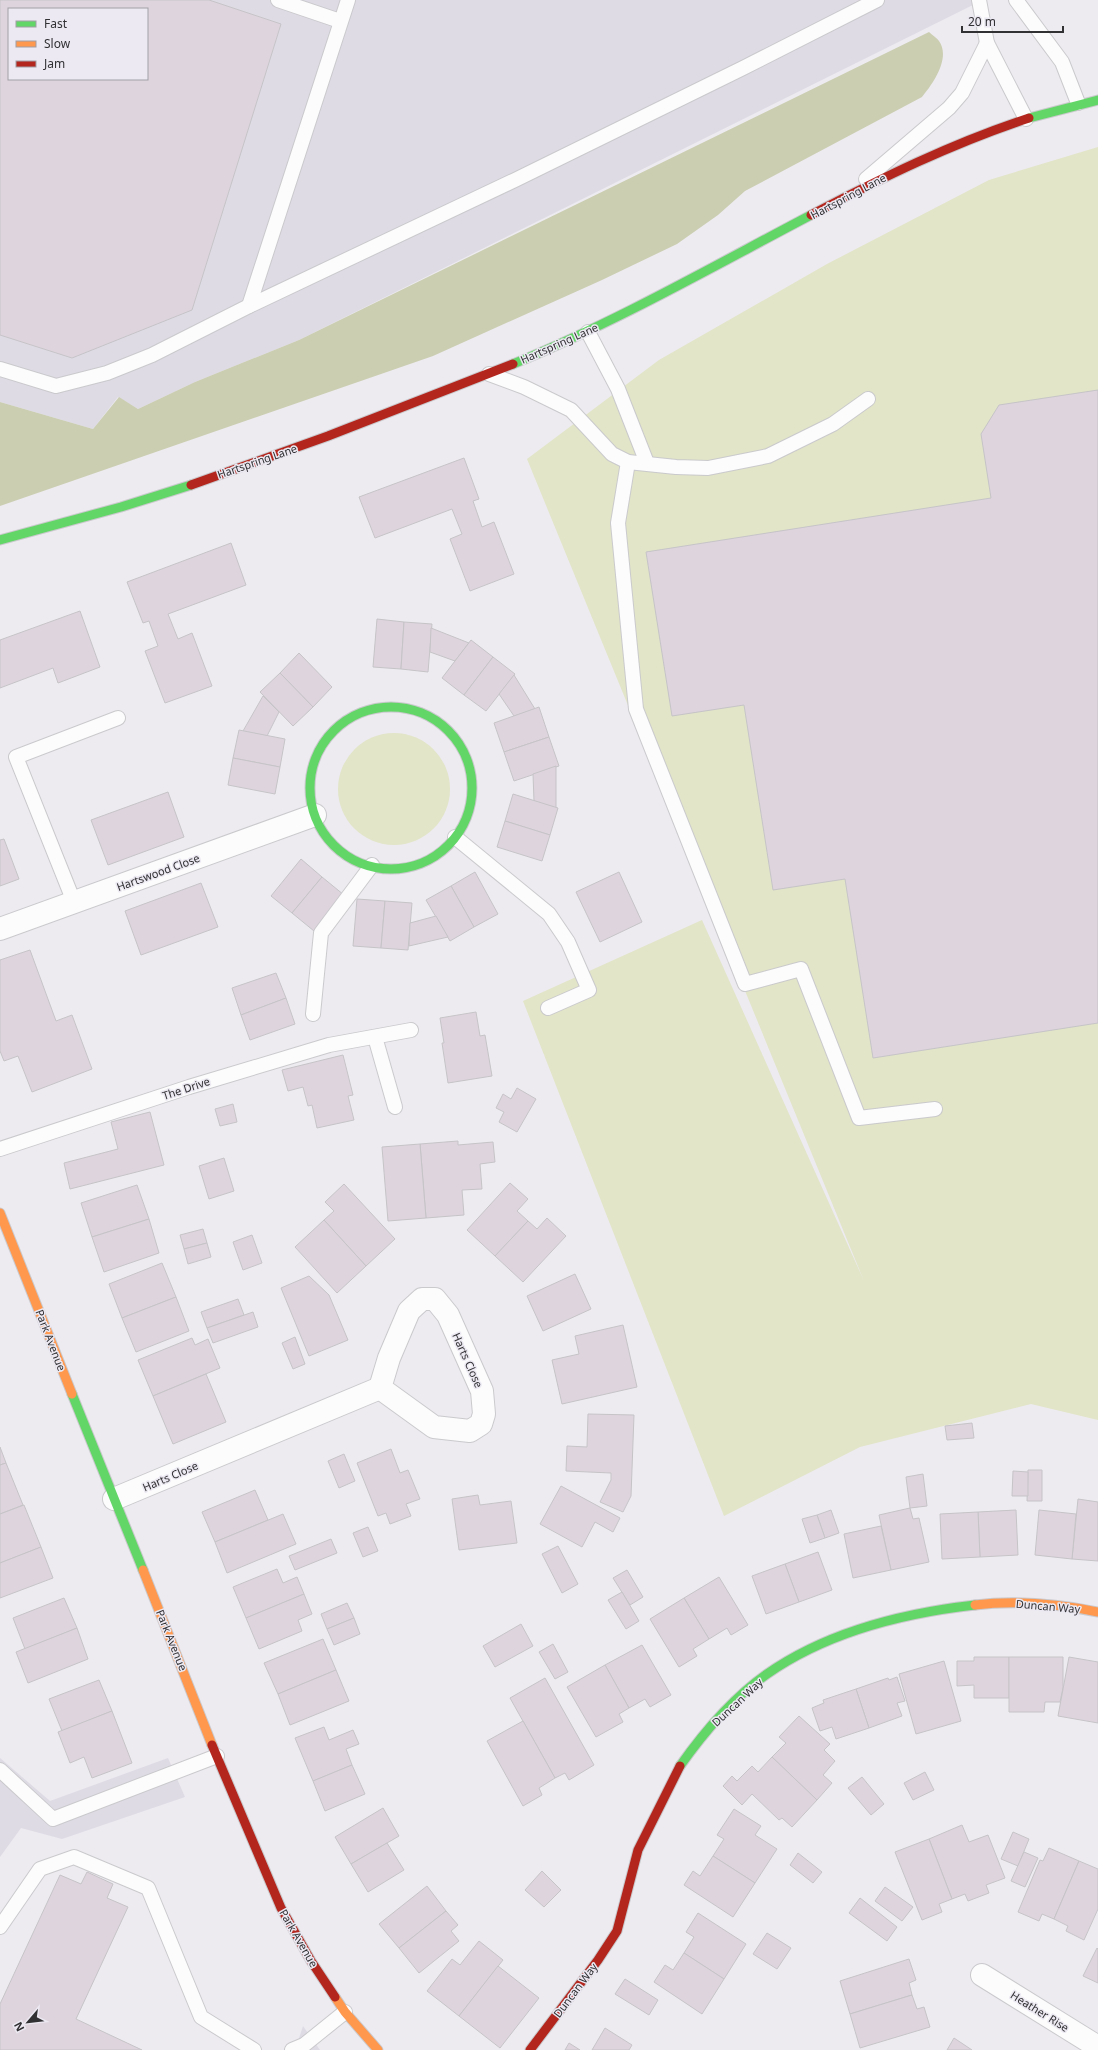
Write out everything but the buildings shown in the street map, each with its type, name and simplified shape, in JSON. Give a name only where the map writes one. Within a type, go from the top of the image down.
[{"type":"street","name":"Hartspring Lane","points":[[0,540],[160,495],[366,423],[588,332],[688,282],[847,195],[908,165],[950,147],[1026,119],[1078,103],[1098,100]]},
{"type":"street","points":[[387,706],[414,709],[439,721],[458,740],[469,765],[473,792],[467,818],[455,837],[432,858],[407,868],[380,868],[354,860],[332,844],[315,815],[311,796],[312,770],[322,745],[339,725],[361,712],[387,706]]},
{"type":"street","name":"Hartswood Close","points":[[0,930],[315,815]]},
{"type":"street","name":"Park Avenue","points":[[0,1213],[217,1756],[282,1908],[311,1961],[345,2012],[378,2050]]},
{"type":"street","name":"Harts Close","points":[[422,1299],[435,1299],[448,1315],[482,1391],[484,1414],[481,1424],[470,1431],[434,1427],[380,1388],[389,1358],[409,1311],[422,1299]]},
{"type":"street","name":"Harts Close","points":[[114,1499],[380,1388]]},
{"type":"street","name":"Duncan Way","points":[[530,2050],[598,1960],[617,1931],[638,1850],[680,1765],[717,1718],[767,1674],[817,1645],[876,1624],[941,1609],[1001,1602],[1073,1607],[1098,1612]]},
{"type":"street","name":"Heather Rise","points":[[982,1975],[1098,2047]]},
{"type":"lane","points":[[278,0],[340,21]]},
{"type":"lane","points":[[249,306],[348,0]]},
{"type":"lane","points":[[0,369],[56,386],[107,372],[152,355],[249,306],[515,180],[878,0]]},
{"type":"lane","points":[[978,0],[987,43],[1026,119]]},
{"type":"lane","points":[[1016,0],[1062,62],[1078,103]]},
{"type":"lane","points":[[847,195],[949,108],[962,93],[987,43]]},
{"type":"lane","points":[[588,332],[618,388],[647,463]]},
{"type":"lane","points":[[488,374],[524,387],[571,410],[612,454],[628,462],[708,468],[768,456],[833,424],[868,399]]},
{"type":"lane","points":[[628,462],[618,523],[636,709],[745,984],[801,969],[859,1118],[935,1109]]},
{"type":"lane","points":[[74,902],[16,757],[118,718]]},
{"type":"lane","points":[[455,837],[549,914],[568,942],[589,990],[548,1008]]},
{"type":"lane","points":[[313,1014],[321,933],[372,866]]},
{"type":"lane","name":"The Drive","points":[[0,1149],[189,1087],[329,1045],[411,1030]]},
{"type":"lane","points":[[375,1037],[395,1107]]},
{"type":"lane","points":[[0,1770],[53,1819],[217,1756]]},
{"type":"lane","points":[[0,1927],[40,1868],[74,1858],[148,1888],[201,2017],[254,2050]]},
{"type":"lane","points":[[292,2050],[304,2045],[345,2012]]},
{"type":"shaded area","points":[[0,0],[983,0],[299,340],[195,382],[138,409],[118,397],[93,429],[0,402]]},
{"type":"shaded area","points":[[0,1758],[50,1801],[168,1758],[185,1797],[62,1839],[21,1828],[0,1857]]},
{"type":"shaded area","points":[[303,2026],[320,2050],[295,2050]]},
{"type":"green space","points":[[929,32],[939,41],[943,55],[942,63],[935,78],[922,97],[745,191],[718,215],[677,244],[602,280],[433,356],[0,506],[0,402],[93,429],[119,397],[138,409],[195,382],[299,340]]},
{"type":"green space","points":[[1098,147],[1098,1420],[1031,1404],[860,1447],[724,1516],[523,1001],[702,920],[864,1281],[527,459],[659,360],[827,264],[989,180]]},
{"type":"green space","points":[[394,733],[415,737],[433,750],[446,768],[450,789],[446,810],[433,828],[415,841],[394,845],[373,841],[355,828],[342,810],[338,789],[342,768],[355,750],[373,737]]},
{"type":"traffic: fast","points":[[1029,118],[1098,100]]},
{"type":"traffic: fast","points":[[513,364],[551,348],[626,312],[811,215]]},
{"type":"traffic: fast","points":[[0,540],[121,507],[191,485]]},
{"type":"traffic: fast","points":[[391,707],[422,713],[436,721],[448,731],[458,743],[466,757],[472,788],[466,819],[458,833],[448,845],[436,855],[422,863],[391,869],[360,863],[346,855],[334,845],[324,833],[316,819],[310,788],[316,757],[324,743],[334,731],[346,721],[360,713],[391,707]]},
{"type":"traffic: fast","points":[[72,1394],[143,1570]]},
{"type":"traffic: fast","points":[[680,1766],[709,1728],[742,1694],[754,1683],[790,1659],[840,1636],[894,1619],[921,1613],[975,1605]]},
{"type":"traffic: slow","points":[[0,1213],[72,1394]]},
{"type":"traffic: slow","points":[[143,1570],[212,1745]]},
{"type":"traffic: slow","points":[[975,1605],[1021,1603],[1068,1607],[1098,1612]]},
{"type":"traffic: slow","points":[[335,1997],[345,2012],[378,2050]]},
{"type":"traffic: jam","points":[[811,215],[918,162],[973,138],[1029,118]]},
{"type":"traffic: jam","points":[[191,485],[328,436],[513,364]]},
{"type":"traffic: jam","points":[[212,1745],[281,1908],[311,1961],[335,1997]]},
{"type":"traffic: jam","points":[[530,2050],[598,1960],[617,1931],[638,1850],[680,1766]]}]
